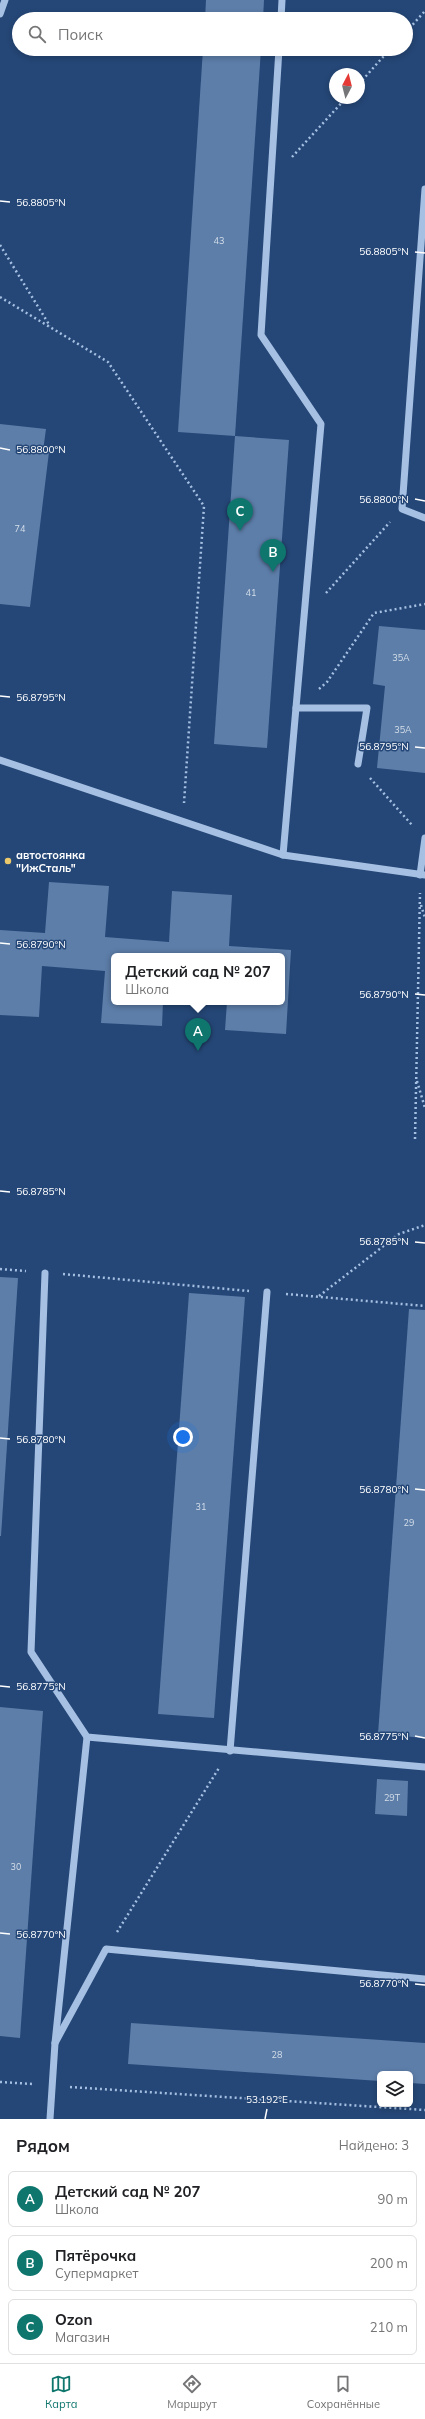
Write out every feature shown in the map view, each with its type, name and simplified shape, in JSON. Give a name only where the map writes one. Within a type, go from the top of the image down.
[{"type":"lane","points":[[0,14],[5,0]]},
{"type":"lane","points":[[281,12],[282,0]]},
{"type":"lane","points":[[279,56],[261,335],[321,424],[283,855]]},
{"type":"lane","points":[[425,189],[402,509],[425,518]]},
{"type":"lane","points":[[296,708],[367,708],[358,764]]},
{"type":"lane","points":[[0,760],[283,855],[423,875],[425,839]]},
{"type":"lane","points":[[45,1273],[30,1652],[87,1737],[55,2043],[50,2119]]},
{"type":"lane","points":[[230,1751],[267,1292]]},
{"type":"lane","points":[[87,1737],[230,1751],[425,1767]]},
{"type":"lane","points":[[55,2043],[106,1949],[425,1979]]},
{"type":"path","points":[[413,24],[425,11]]},
{"type":"path","points":[[365,77],[384,56]]},
{"type":"path","points":[[271,180],[341,104]]},
{"type":"path","points":[[0,245],[50,327]]},
{"type":"path","points":[[0,296],[108,362],[204,506],[182,821]]},
{"type":"path","points":[[304,617],[402,509]]},
{"type":"path","points":[[296,708],[327,682],[374,613],[425,604]]},
{"type":"path","points":[[358,764],[425,839]]},
{"type":"path","points":[[409,873],[425,918]]},
{"type":"path","points":[[415,1139],[420,903],[423,875]]},
{"type":"path","points":[[416,1078],[425,1108]]},
{"type":"path","points":[[319,1297],[399,1234],[425,1225]]},
{"type":"path","points":[[0,1269],[425,1306]]},
{"type":"path","points":[[106,1949],[230,1751]]},
{"type":"path","points":[[0,2082],[425,2110]]},
{"type":"building","points":[[206,0],[264,0],[263,12],[205,12]]},
{"type":"building","points":[[203,56],[261,56],[235,436],[178,432]]},
{"type":"building","points":[[0,424],[46,429],[43,451],[49,452],[30,607],[0,604]]},
{"type":"building","points":[[235,436],[289,440],[267,748],[214,744]]},
{"type":"building","points":[[379,626],[425,630],[425,773],[377,768],[385,686],[373,684]]},
{"type":"building","points":[[49,882],[109,886],[105,937],[169,942],[172,891],[232,895],[229,946],[291,950],[286,1034],[225,1030],[227,1005],[285,1005],[285,953],[111,953],[111,1005],[163,1005],[162,1026],[101,1023],[105,971],[42,966],[39,1017],[0,1015],[0,930],[45,933]]},
{"type":"building","points":[[0,1277],[18,1278],[1,1536],[0,1536]]},
{"type":"building","points":[[189,1293],[245,1297],[214,1718],[158,1714]]},
{"type":"building","points":[[409,1309],[425,1310],[425,1738],[378,1734]]},
{"type":"building","points":[[0,1707],[43,1711],[20,2038],[0,2036]]},
{"type":"building","points":[[377,1779],[408,1781],[407,1816],[375,1814]]},
{"type":"building","points":[[131,2023],[425,2043],[425,2084],[413,2083],[413,2071],[377,2071],[377,2081],[128,2064]]},
{"type":"place","name":"Ozon","points":[[240,531]]},
{"type":"place","name":"Пятёрочка","points":[[273,572]]},
{"type":"place","name":"автостоянка \"ИжСталь\"","points":[[8,861]]},
{"type":"place","name":"Детский сад № 207","points":[[198,1051]]}]
